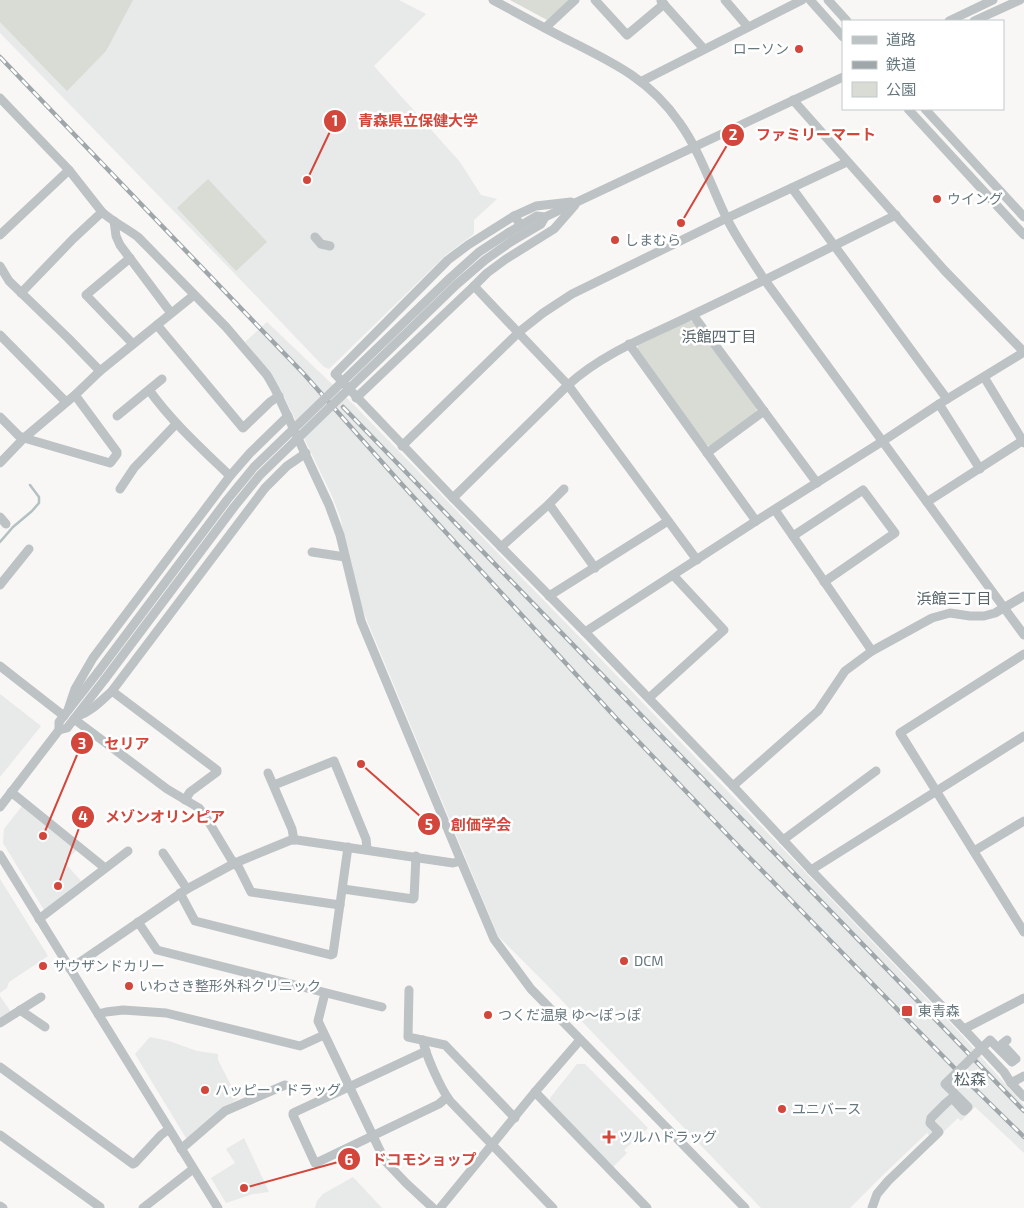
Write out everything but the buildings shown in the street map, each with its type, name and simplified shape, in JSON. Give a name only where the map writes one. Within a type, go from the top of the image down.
[{"type":"street","points":[[493,0],[619,66],[642,81],[669,108],[694,147],[727,218],[746,253],[1024,635]]},
{"type":"street","points":[[545,28],[575,0]]},
{"type":"street","points":[[596,0],[627,35],[662,2],[704,49]]},
{"type":"street","points":[[724,0],[748,27]]},
{"type":"street","points":[[642,81],[802,0]]},
{"type":"street","points":[[810,0],[842,36]]},
{"type":"street","points":[[828,0],[846,20]]},
{"type":"street","points":[[951,20],[993,0]]},
{"type":"street","points":[[976,20],[1020,0]]},
{"type":"street","points":[[510,237],[521,225],[537,216],[545,217],[842,77]]},
{"type":"street","points":[[0,98],[69,170],[102,212],[138,237],[226,327],[271,381],[329,505],[337,527],[361,621],[460,861],[497,944],[530,989],[745,1208]]},
{"type":"street","points":[[585,632],[756,521],[1024,352],[945,271],[793,100]]},
{"type":"street","points":[[909,110],[1024,235]]},
{"type":"street","points":[[926,110],[1024,217]]},
{"type":"street","points":[[402,446],[519,332],[572,294],[847,162]]},
{"type":"street","points":[[0,235],[69,170]]},
{"type":"street","points":[[792,188],[943,402],[980,468]]},
{"type":"street","points":[[578,201],[536,206],[514,216],[468,244],[448,260],[335,374],[402,446],[733,786],[964,1029],[1004,1072],[1024,1097]]},
{"type":"street","points":[[356,398],[487,273],[506,258],[554,229],[578,201]]},
{"type":"street","points":[[21,293],[102,212]]},
{"type":"street","points":[[453,498],[568,385],[582,372],[596,363],[629,344],[693,315],[896,215]]},
{"type":"street","points":[[514,216],[521,225]]},
{"type":"street","points":[[59,730],[67,728],[75,718],[102,675],[227,500],[254,467],[479,252],[541,224],[545,217]]},
{"type":"street","points":[[114,221],[116,236],[120,245],[171,313]]},
{"type":"street","points":[[315,237],[322,244],[330,246]]},
{"type":"street","points":[[130,258],[86,295],[133,344]]},
{"type":"street","points":[[0,266],[6,278],[100,371]]},
{"type":"street","points":[[474,286],[568,385],[697,560]]},
{"type":"street","points":[[0,463],[24,438],[100,371],[194,295]]},
{"type":"street","points":[[693,315],[817,483]]},
{"type":"street","points":[[157,325],[243,428],[278,396]]},
{"type":"street","points":[[0,334],[66,402]]},
{"type":"street","points":[[629,344],[756,521]]},
{"type":"street","points":[[927,502],[1023,442],[984,376]]},
{"type":"street","points":[[117,416],[162,380]]},
{"type":"street","points":[[149,390],[176,424],[230,476]]},
{"type":"street","points":[[0,417],[19,436],[110,463],[117,454],[116,452],[75,395]]},
{"type":"street","points":[[706,452],[764,411]]},
{"type":"street","points":[[66,713],[75,689],[94,658],[230,476],[250,453],[288,416]]},
{"type":"street","points":[[120,489],[134,468],[176,424]]},
{"type":"street","points":[[75,718],[84,715],[112,690],[265,488],[287,466],[306,453]]},
{"type":"street","points":[[501,546],[564,489]]},
{"type":"street","points":[[793,536],[863,490],[895,533],[824,582]]},
{"type":"street","points":[[548,504],[595,568]]},
{"type":"street","points":[[775,510],[872,651]]},
{"type":"street","points":[[549,596],[668,521]]},
{"type":"street","points":[[0,585],[29,549]]},
{"type":"street","points":[[312,552],[345,557]]},
{"type":"street","points":[[649,698],[724,630],[673,575]]},
{"type":"street","points":[[733,786],[818,711],[844,671],[872,651],[932,618],[950,613],[984,616],[995,613],[1024,596]]},
{"type":"street","points":[[1024,654],[900,733],[1024,932]]},
{"type":"street","points":[[0,666],[66,713]]},
{"type":"street","points":[[0,807],[59,730],[59,722],[102,675]]},
{"type":"street","points":[[112,690],[217,770],[218,772],[190,792],[185,800]]},
{"type":"street","points":[[75,718],[167,789],[202,812],[231,859],[239,868],[252,892],[340,905]]},
{"type":"street","points":[[811,870],[1024,736]]},
{"type":"street","points":[[274,785],[334,761],[366,839],[367,849]]},
{"type":"street","points":[[783,840],[876,771]]},
{"type":"street","points":[[268,773],[292,829],[294,840]]},
{"type":"street","points":[[11,792],[105,868]]},
{"type":"street","points":[[974,851],[1024,821]]},
{"type":"street","points":[[70,968],[183,891],[235,863],[294,840],[416,856],[453,863],[460,861]]},
{"type":"street","points":[[163,853],[183,891],[195,921],[331,955],[333,954],[348,847]]},
{"type":"street","points":[[39,919],[128,851]]},
{"type":"street","points":[[0,855],[218,1208]]},
{"type":"street","points":[[343,889],[413,899],[416,883],[416,856]]},
{"type":"street","points":[[138,922],[157,950],[382,1007]]},
{"type":"street","points":[[409,990],[408,1036],[445,1045],[515,1118]]},
{"type":"street","points":[[325,993],[318,1019],[373,1136],[387,1163],[433,1208]]},
{"type":"street","points":[[0,1023],[41,997]]},
{"type":"street","points":[[964,1029],[1024,998]]},
{"type":"street","points":[[20,1010],[45,1027]]},
{"type":"street","points":[[98,1014],[123,1010],[166,1013],[300,1046],[324,1034]]},
{"type":"street","points":[[423,1040],[426,1051],[447,1097],[550,1207]]},
{"type":"street","points":[[440,1208],[580,1040]]},
{"type":"street","points":[[872,1208],[877,1194],[888,1181],[938,1132],[930,1123],[931,1118],[952,1098],[964,1111],[968,1108],[945,1084],[990,1040],[1012,1062],[1016,1059],[1002,1044],[1007,1040]]},
{"type":"street","points":[[426,1051],[292,1115],[316,1163],[439,1104],[447,1097]]},
{"type":"street","points":[[0,1067],[133,1164],[169,1129]]},
{"type":"street","points":[[1011,1083],[1024,1076]]},
{"type":"street","points":[[181,1149],[225,1111],[285,1085]]},
{"type":"street","points":[[535,1092],[647,1208]]},
{"type":"street","points":[[0,1135],[100,1206]]},
{"type":"street","points":[[143,1208],[194,1169]]},
{"type":"shaded area","points":[[0,0],[399,0],[426,14],[374,66],[460,162],[481,195],[497,199],[474,220],[474,234],[446,255],[329,369],[324,367],[0,33]]},
{"type":"shaded area","points":[[267,322],[354,405],[958,1031],[1024,1105],[1024,1153],[975,1107],[961,1121],[958,1118],[934,1141],[927,1133],[850,1208],[761,1208],[498,936],[361,606],[340,517],[332,496],[278,384],[245,342]]},
{"type":"shaded area","points":[[0,694],[41,726],[0,777]]},
{"type":"shaded area","points":[[22,806],[77,850],[64,862],[81,881],[44,910],[3,843],[4,829]]},
{"type":"shaded area","points":[[0,879],[48,956],[9,982],[7,988],[0,993]]},
{"type":"shaded area","points":[[0,996],[11,1012],[0,1019]]},
{"type":"shaded area","points":[[150,1037],[169,1041],[197,1051],[218,1054],[218,1060],[238,1099],[226,1106],[188,1139],[135,1054]]},
{"type":"shaded area","points":[[577,1064],[585,1064],[648,1128],[624,1150],[627,1153],[613,1167],[550,1102],[550,1098]]},
{"type":"shaded area","points":[[244,1138],[269,1192],[253,1194],[226,1203],[211,1178],[235,1163],[226,1149]]},
{"type":"shaded area","points":[[353,1177],[382,1208],[315,1208],[317,1201],[323,1194]]},
{"type":"green space","points":[[0,0],[133,0],[106,51],[67,91],[0,22]]},
{"type":"green space","points":[[510,0],[570,0],[547,20]]},
{"type":"green space","points":[[208,179],[267,242],[236,271],[177,208]]},
{"type":"green space","points":[[689,320],[694,323],[757,408],[756,413],[710,446],[707,445],[637,350],[638,345]]},
{"type":"waterway","points":[[0,542],[39,503],[39,497],[30,485]]},
{"type":"railway","points":[[0,57],[303,373],[397,479],[616,718],[742,850],[1024,1137]]},
{"type":"railway","points":[[343,407],[1024,1111]]},
{"type":"place","name":"ローソン","points":[[799,49]]},
{"type":"place","name":"青森県立保健大学","points":[[307,180]]},
{"type":"place","name":"ウイング","points":[[937,199]]},
{"type":"place","name":"ファミリーマート","points":[[681,223]]},
{"type":"place","name":"しまむら","points":[[615,240]]},
{"type":"place","name":"創価学会","points":[[361,764]]},
{"type":"place","name":"セリア","points":[[43,836]]},
{"type":"place","name":"メゾンオリンピア","points":[[58,886]]},
{"type":"place","name":"DCM","points":[[624,961]]},
{"type":"place","name":"サウザンドカリー","points":[[43,966]]},
{"type":"place","name":"いわさき整形外科クリニック","points":[[129,986]]},
{"type":"place","name":"東青森","points":[[907,1011]]},
{"type":"place","name":"つくだ温泉 ゆ～ぽっぽ","points":[[488,1015]]},
{"type":"place","name":"ハッピー・ドラッグ","points":[[205,1090]]},
{"type":"place","name":"ユニバース","points":[[782,1109]]},
{"type":"place","name":"ツルハドラッグ","points":[[609,1137]]},
{"type":"place","name":"ドコモショップ","points":[[244,1188]]},
{"type":"district","name":"浜館四丁目","points":[[719,337]]},
{"type":"district","name":"浜館三丁目","points":[[954,599]]},
{"type":"district","name":"松森","points":[[970,1079]]}]
